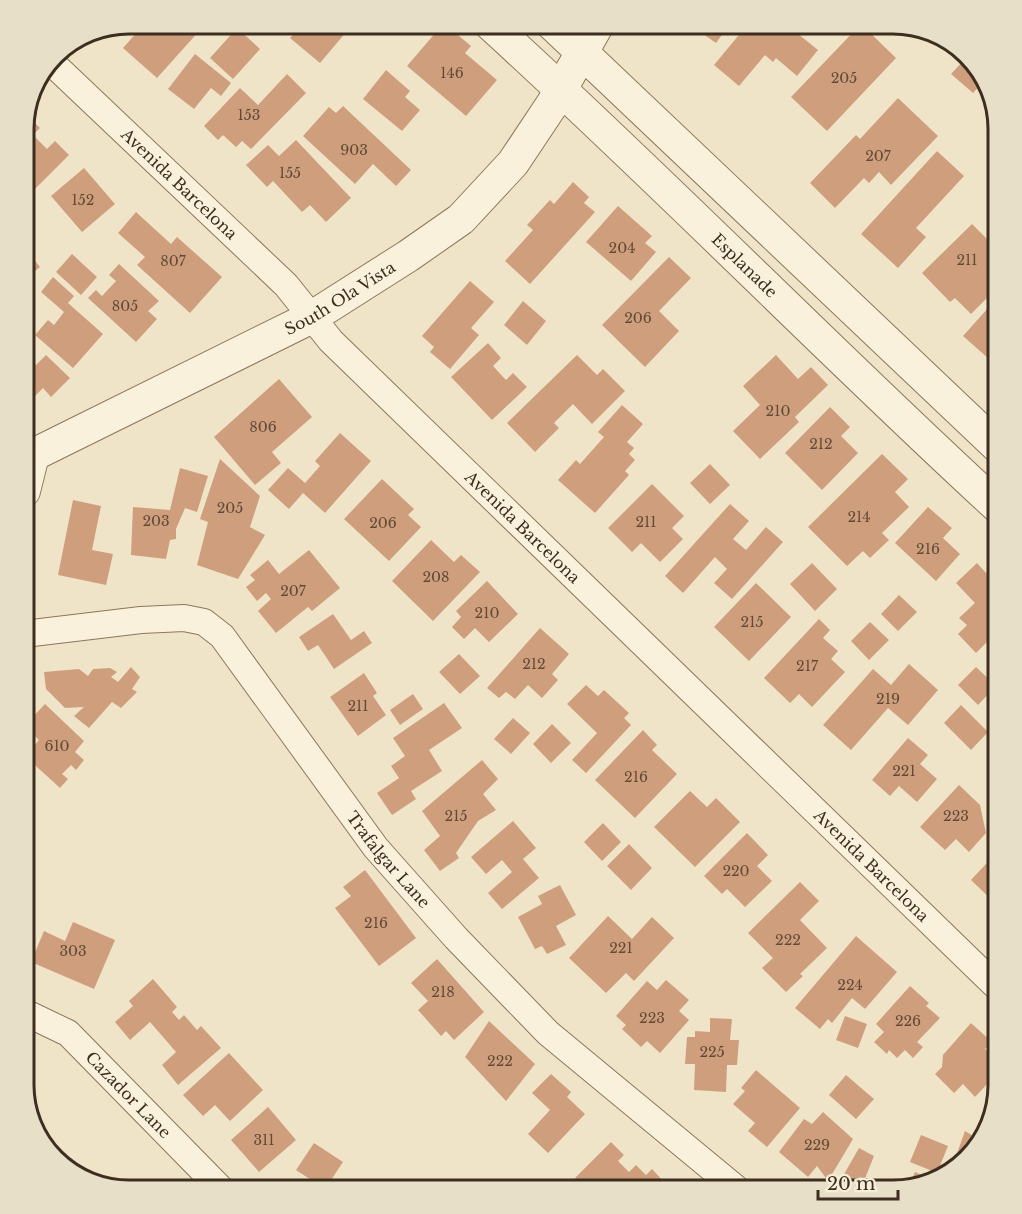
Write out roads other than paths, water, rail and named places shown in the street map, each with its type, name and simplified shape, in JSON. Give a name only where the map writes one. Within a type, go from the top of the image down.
[{"type":"street","name":"Esplanade","points":[[501,34],[988,498]]},
{"type":"street","points":[[563,35],[988,438]]},
{"type":"street","name":"South Ola Vista","points":[[35,450],[312,317],[408,256],[460,219],[513,163],[561,89],[592,35]]},
{"type":"street","name":"Avenida Barcelona","points":[[57,68],[286,285],[340,350],[988,978]]},
{"type":"street","name":"Trafalgar Lane","points":[[34,633],[141,620],[184,618],[204,622],[222,636],[376,848],[456,938],[548,1033],[726,1180]]},
{"type":"street","name":"Cazador Lane","points":[[34,1017],[68,1033],[212,1180]]}]
